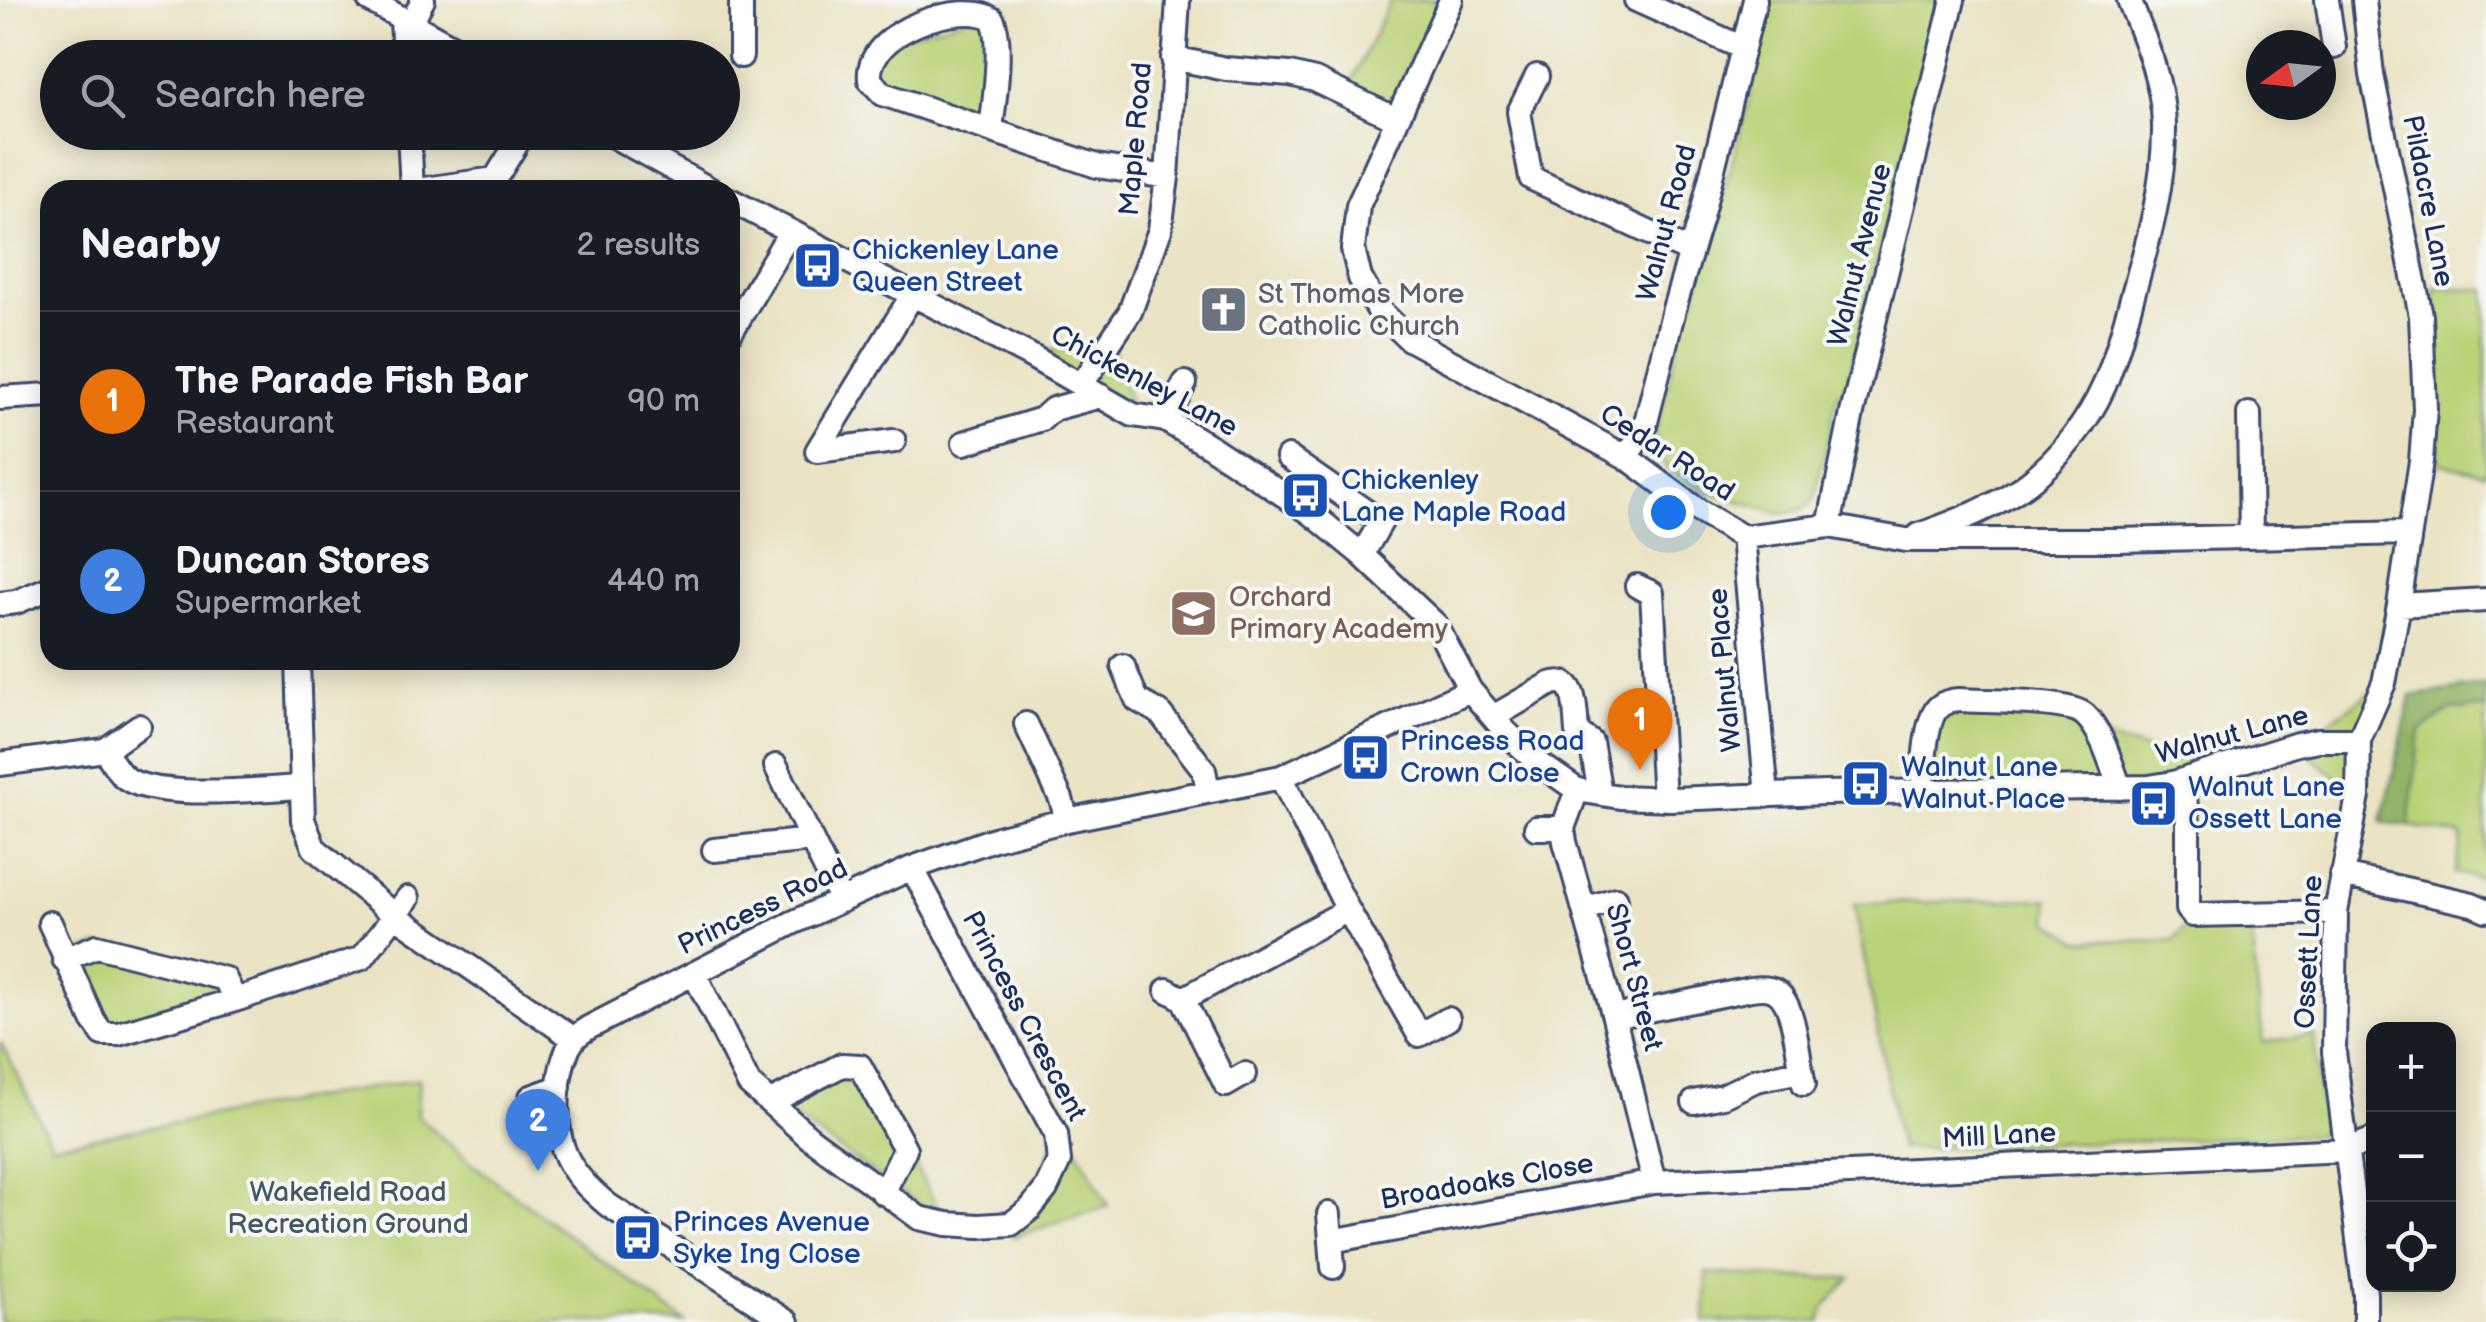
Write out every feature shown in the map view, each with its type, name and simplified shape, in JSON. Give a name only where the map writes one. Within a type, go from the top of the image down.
[{"type":"street","points":[[368,0],[441,40]]},
{"type":"street","points":[[405,40],[407,21],[423,0]]},
{"type":"street","points":[[741,0],[741,56]]},
{"type":"street","name":"Maple Road","points":[[1091,390],[1130,312],[1160,230],[1178,0]]},
{"type":"street","name":"Cedar Road","points":[[1451,0],[1358,206],[1353,248],[1360,278],[1378,308],[1409,338],[1626,457],[1698,511],[1744,537],[1829,526],[1906,540],[2408,533]]},
{"type":"street","points":[[1636,0],[1743,48]]},
{"type":"street","name":"Walnut Road","points":[[1626,457],[1644,430],[1755,0]]},
{"type":"street","name":"Walnut Avenue","points":[[1829,526],[1852,413],[1952,0]]},
{"type":"street","points":[[1906,540],[1979,512],[2029,482],[2072,440],[2103,388],[2144,256],[2159,190],[2164,123],[2153,61],[2129,0]]},
{"type":"street","points":[[2327,0],[2331,30]]},
{"type":"street","name":"Pildacre Lane","points":[[2364,0],[2372,75],[2421,316],[2425,410],[2421,461],[2408,533]]},
{"type":"street","points":[[991,128],[997,40],[994,22],[986,12],[962,5],[921,14],[899,27],[874,53],[870,80],[882,94],[1097,166],[1167,177]]},
{"type":"street","points":[[1173,58],[1314,80],[1396,119]]},
{"type":"street","points":[[1538,76],[1519,112],[1531,178],[1690,252]]},
{"type":"street","points":[[411,150],[414,180]]},
{"type":"street","points":[[495,180],[513,150]]},
{"type":"street","points":[[629,150],[667,180]]},
{"type":"street","name":"Chickenley Lane","points":[[740,205],[913,294],[1133,415],[1165,420],[1311,513],[1362,554],[1436,625],[1470,690]]},
{"type":"street","points":[[740,317],[790,232]]},
{"type":"street","points":[[894,440],[817,451],[913,294]]},
{"type":"street","points":[[1165,420],[1185,383]]},
{"type":"street","points":[[964,443],[1042,420],[1052,409],[1091,390]]},
{"type":"street","points":[[0,398],[40,395]]},
{"type":"street","points":[[2250,414],[2250,537]]},
{"type":"street","points":[[1288,456],[1381,522],[1362,554]]},
{"type":"street","name":"Ossett Lane","points":[[2366,1322],[2334,1052],[2336,912],[2358,796],[2359,740],[2384,683],[2408,533]]},
{"type":"street","name":"Walnut Place","points":[[1744,537],[1767,796]]},
{"type":"street","points":[[1637,586],[1652,594],[1664,799]]},
{"type":"street","points":[[0,604],[40,592]]},
{"type":"street","points":[[2399,605],[2486,600]]},
{"type":"street","points":[[1123,666],[1137,700],[1159,712],[1204,770],[1208,790]]},
{"type":"street","points":[[298,670],[302,820],[314,848],[400,906],[574,1038],[559,1087],[558,1126],[563,1150],[572,1167],[608,1205],[788,1322]]},
{"type":"street","points":[[1492,717],[1556,680],[1570,686],[1577,732],[1591,742],[1594,752],[1589,792],[1563,828],[1536,828]]},
{"type":"street","points":[[1470,690],[1537,762],[1589,792]]},
{"type":"street","name":"Princess Road","points":[[574,1038],[792,923],[912,868],[997,838],[1067,820],[1281,777],[1470,690]]},
{"type":"street","points":[[1922,792],[1932,719],[1942,704],[1959,700],[2059,706],[2080,712],[2099,736],[2120,788]]},
{"type":"street","points":[[1026,724],[1067,820]]},
{"type":"street","points":[[0,764],[105,750],[140,726]]},
{"type":"street","name":"Walnut Lane","points":[[1589,792],[1664,799],[2149,788],[2318,740],[2359,740]]},
{"type":"street","points":[[105,750],[123,777],[145,786],[175,791],[301,787]]},
{"type":"street","points":[[776,766],[841,901]]},
{"type":"street","points":[[1281,777],[1348,910],[1419,1036],[1448,1018]]},
{"type":"street","points":[[2183,780],[2188,823],[2188,909],[2193,916],[2336,912]]},
{"type":"street","name":"Short Street","points":[[1563,828],[1654,1182]]},
{"type":"street","points":[[714,850],[811,840]]},
{"type":"street","name":"Princess Crescent","points":[[695,974],[749,1084],[810,1138],[919,1218],[963,1225],[1010,1224],[1030,1209],[1046,1189],[1059,1162],[1056,1134],[912,868]]},
{"type":"street","points":[[2342,876],[2445,888],[2486,910]]},
{"type":"street","points":[[1585,909],[1616,899]]},
{"type":"street","points":[[50,923],[94,1020],[103,1034],[118,1034],[362,958],[400,906]]},
{"type":"street","points":[[1245,1074],[1226,1086],[1175,994],[1348,910]]},
{"type":"street","points":[[64,959],[98,946],[225,979],[235,1000]]},
{"type":"street","points":[[1614,1017],[1750,989],[1777,991],[1791,1016],[1802,1078],[1756,1080],[1723,1096],[1694,1102]]},
{"type":"street","points":[[770,1102],[842,1065],[860,1066],[905,1149],[883,1193]]},
{"type":"street","points":[[531,1097],[559,1087]]},
{"type":"street","points":[[2346,1150],[2366,1141]]},
{"type":"street","name":"Mill Lane","points":[[1654,1182],[2346,1150]]},
{"type":"street","name":"Broadoaks Close","points":[[1331,1241],[1654,1182]]},
{"type":"street","points":[[1328,1214],[1333,1267]]},
{"type":"green space","points":[[1391,0],[1451,0],[1396,119],[1345,95]]},
{"type":"green space","points":[[1767,0],[1941,0],[1846,388],[1837,397],[1815,496],[1803,509],[1785,514],[1710,493],[1666,468],[1654,437],[1684,318],[1692,307],[1751,92],[1748,70]]},
{"type":"green space","points":[[986,13],[991,129],[883,94],[869,71],[883,41]]},
{"type":"green space","points":[[2435,288],[2486,289],[2486,473],[2439,464]]},
{"type":"green space","points":[[1111,339],[1133,415],[1029,355]]},
{"type":"green space","points":[[2384,683],[2359,740],[2358,796],[2297,744]]},
{"type":"green space","points":[[2486,684],[2486,708],[2450,710],[2420,731],[2409,826],[2382,822],[2411,696]]},
{"type":"green space","points":[[2059,706],[2100,737],[2217,768],[2173,783],[1922,792],[1936,710]]},
{"type":"green space","points":[[2486,708],[2486,880],[2455,873],[2462,835],[2409,826],[2419,731],[2450,710]]},
{"type":"green space","points":[[2048,899],[2049,921],[2078,941],[2173,940],[2195,918],[2250,916],[2263,1042],[2314,1035],[2323,1130],[2318,1135],[1900,1149],[1854,904]]},
{"type":"green space","points":[[97,946],[225,979],[235,1000],[103,1034],[64,959]]},
{"type":"green space","name":"Wakefield Road Recreation Ground","points":[[0,1041],[52,1145],[419,1079],[417,1116],[471,1163],[685,1322],[0,1322]]},
{"type":"green space","points":[[860,1066],[947,1224],[771,1102]]},
{"type":"green space","points":[[1068,1132],[1108,1206],[1013,1237],[1011,1224],[1030,1209],[1056,1134]]},
{"type":"green space","points":[[1707,1273],[1851,1278],[1824,1307],[1821,1322],[1705,1322]]},
{"type":"place","name":"Chickenley Lane Queen Street","points":[[817,266]]},
{"type":"place","name":"St Thomas More Catholic Church","points":[[1223,310]]},
{"type":"place","name":"Chickenley Lane Maple Road","points":[[1306,496]]},
{"type":"place","name":"Orchard Primary Academy","points":[[1194,613]]},
{"type":"place","name":"Princess Road Crown Close","points":[[1365,757]]},
{"type":"place","name":"The Parade Fish Bar","points":[[1640,770]]},
{"type":"place","name":"Walnut Lane Walnut Place","points":[[1866,783]]},
{"type":"place","name":"Walnut Lane Ossett Lane","points":[[2153,803]]},
{"type":"place","name":"Duncan Stores","points":[[538,1171]]},
{"type":"place","name":"Princes Avenue Syke Ing Close","points":[[638,1238]]}]
